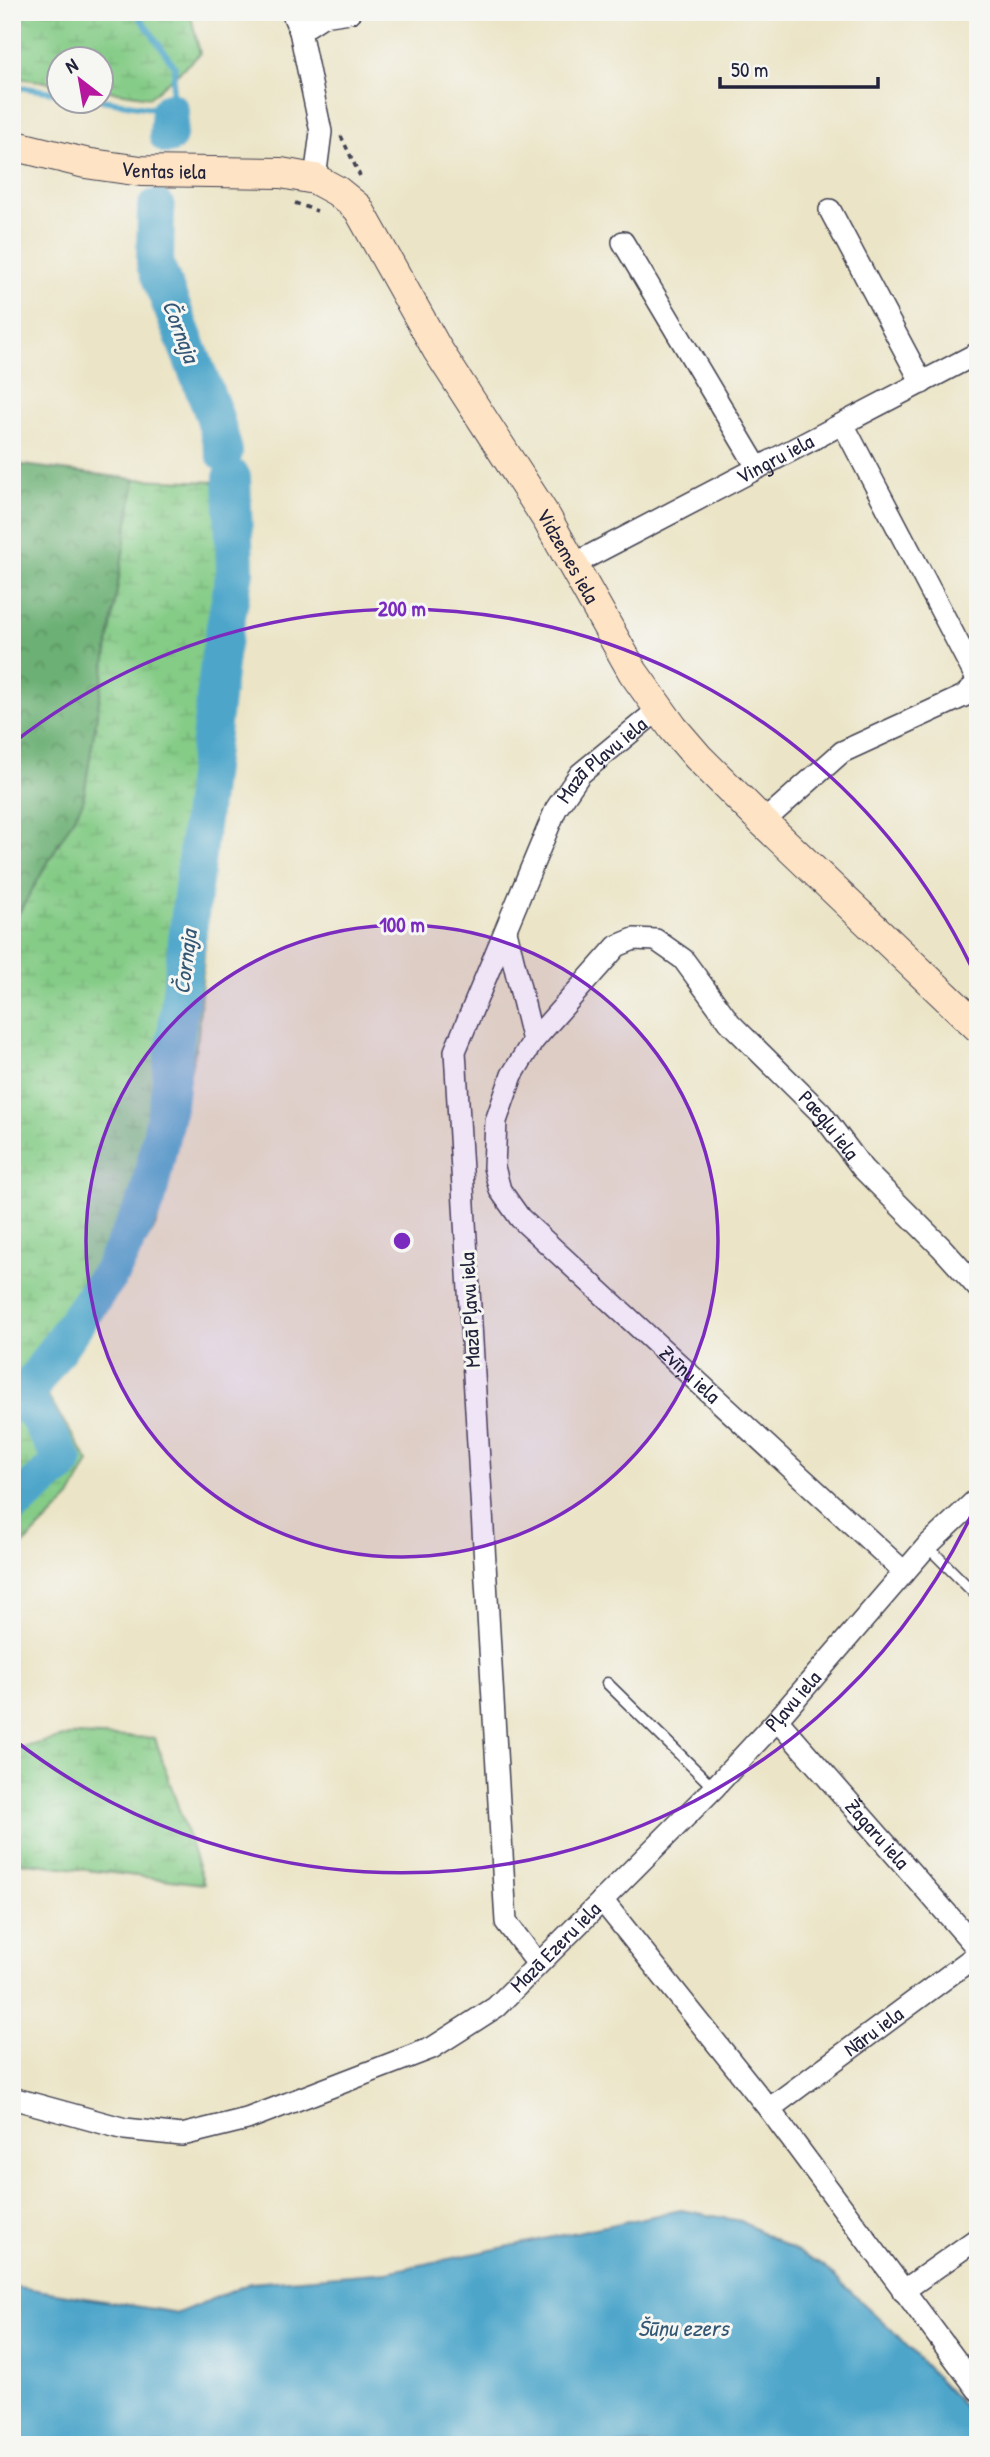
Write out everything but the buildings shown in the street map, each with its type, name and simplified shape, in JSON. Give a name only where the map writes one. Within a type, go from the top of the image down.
[{"type":"street","points":[[315,179],[321,132],[296,22],[350,12]]},
{"type":"street","name":"Ventas iela","points":[[12,145],[85,163],[141,171],[281,173],[315,179]]},
{"type":"street","name":"Vidzemes iela","points":[[315,179],[337,191],[358,208],[437,349],[547,519],[633,672],[659,709],[698,757],[763,822],[978,1027]]},
{"type":"street","points":[[830,210],[922,383]]},
{"type":"street","points":[[623,242],[757,467]]},
{"type":"street","name":"Vingru iela","points":[[572,565],[978,353]]},
{"type":"street","points":[[763,822],[842,752],[964,696],[978,681],[843,424]]},
{"type":"street","name":"Mazā Pļavu iela","points":[[538,1964],[506,1922],[455,1051],[555,809],[580,774],[659,709]]},
{"type":"street","points":[[506,931],[533,1041]]},
{"type":"street","name":"Paegļu iela","points":[[533,1041],[617,946],[634,939],[656,940],[683,959],[730,1023],[821,1113],[863,1169],[978,1288]]},
{"type":"street","name":"Zvīņu iela","points":[[533,1041],[512,1075],[496,1121],[494,1167],[500,1190],[520,1218],[904,1572]]},
{"type":"street","name":"Pļavu iela","points":[[602,1900],[778,1720],[927,1546],[978,1497]]},
{"type":"street","name":"Žagaru iela","points":[[778,1720],[978,1949]]},
{"type":"street","name":"Mazā Ezeru iela","points":[[12,2098],[125,2129],[182,2135],[247,2119],[432,2048],[496,2007],[602,1900],[769,2109],[978,2390]]},
{"type":"street","name":"Nāru iela","points":[[769,2109],[978,1954]]},
{"type":"street","points":[[903,2291],[978,2238]]},
{"type":"lane","points":[[927,1546],[978,1597]]},
{"type":"lane","points":[[607,1683],[714,1788]]},
{"type":"green space","points":[[12,12],[190,12],[200,54],[150,97],[116,92],[116,46],[46,46],[46,82],[12,77]]},
{"type":"green space","points":[[12,461],[15,464],[135,479],[83,802],[12,925]]},
{"type":"green space","points":[[135,479],[243,483],[252,565],[215,803],[198,1036],[157,1224],[47,1395],[89,1462],[70,1498],[12,1556],[12,925],[83,802]]},
{"type":"green space","points":[[72,1735],[155,1738],[204,1884],[12,1861],[12,1750]]},
{"type":"water","name":"Šūņu ezers","points":[[681,2210],[741,2221],[823,2266],[893,2331],[978,2422],[978,2445],[12,2445],[12,2286],[178,2313],[251,2283],[387,2272]]},
{"type":"waterway","name":"Čornaja","points":[[116,102],[170,111],[175,67],[136,12]]},
{"type":"waterway","points":[[12,86],[46,91]]},
{"type":"waterway","name":"Čornaja","points":[[168,135],[170,111]]},
{"type":"waterway","name":"Čornaja","points":[[156,208],[155,264],[214,415],[224,452]]},
{"type":"waterway","name":"Čornaja","points":[[12,1405],[25,1395],[111,1272],[147,1200],[168,1104],[220,655],[235,571],[232,478]]},
{"type":"waterway","points":[[12,1506],[64,1462],[25,1395]]}]
